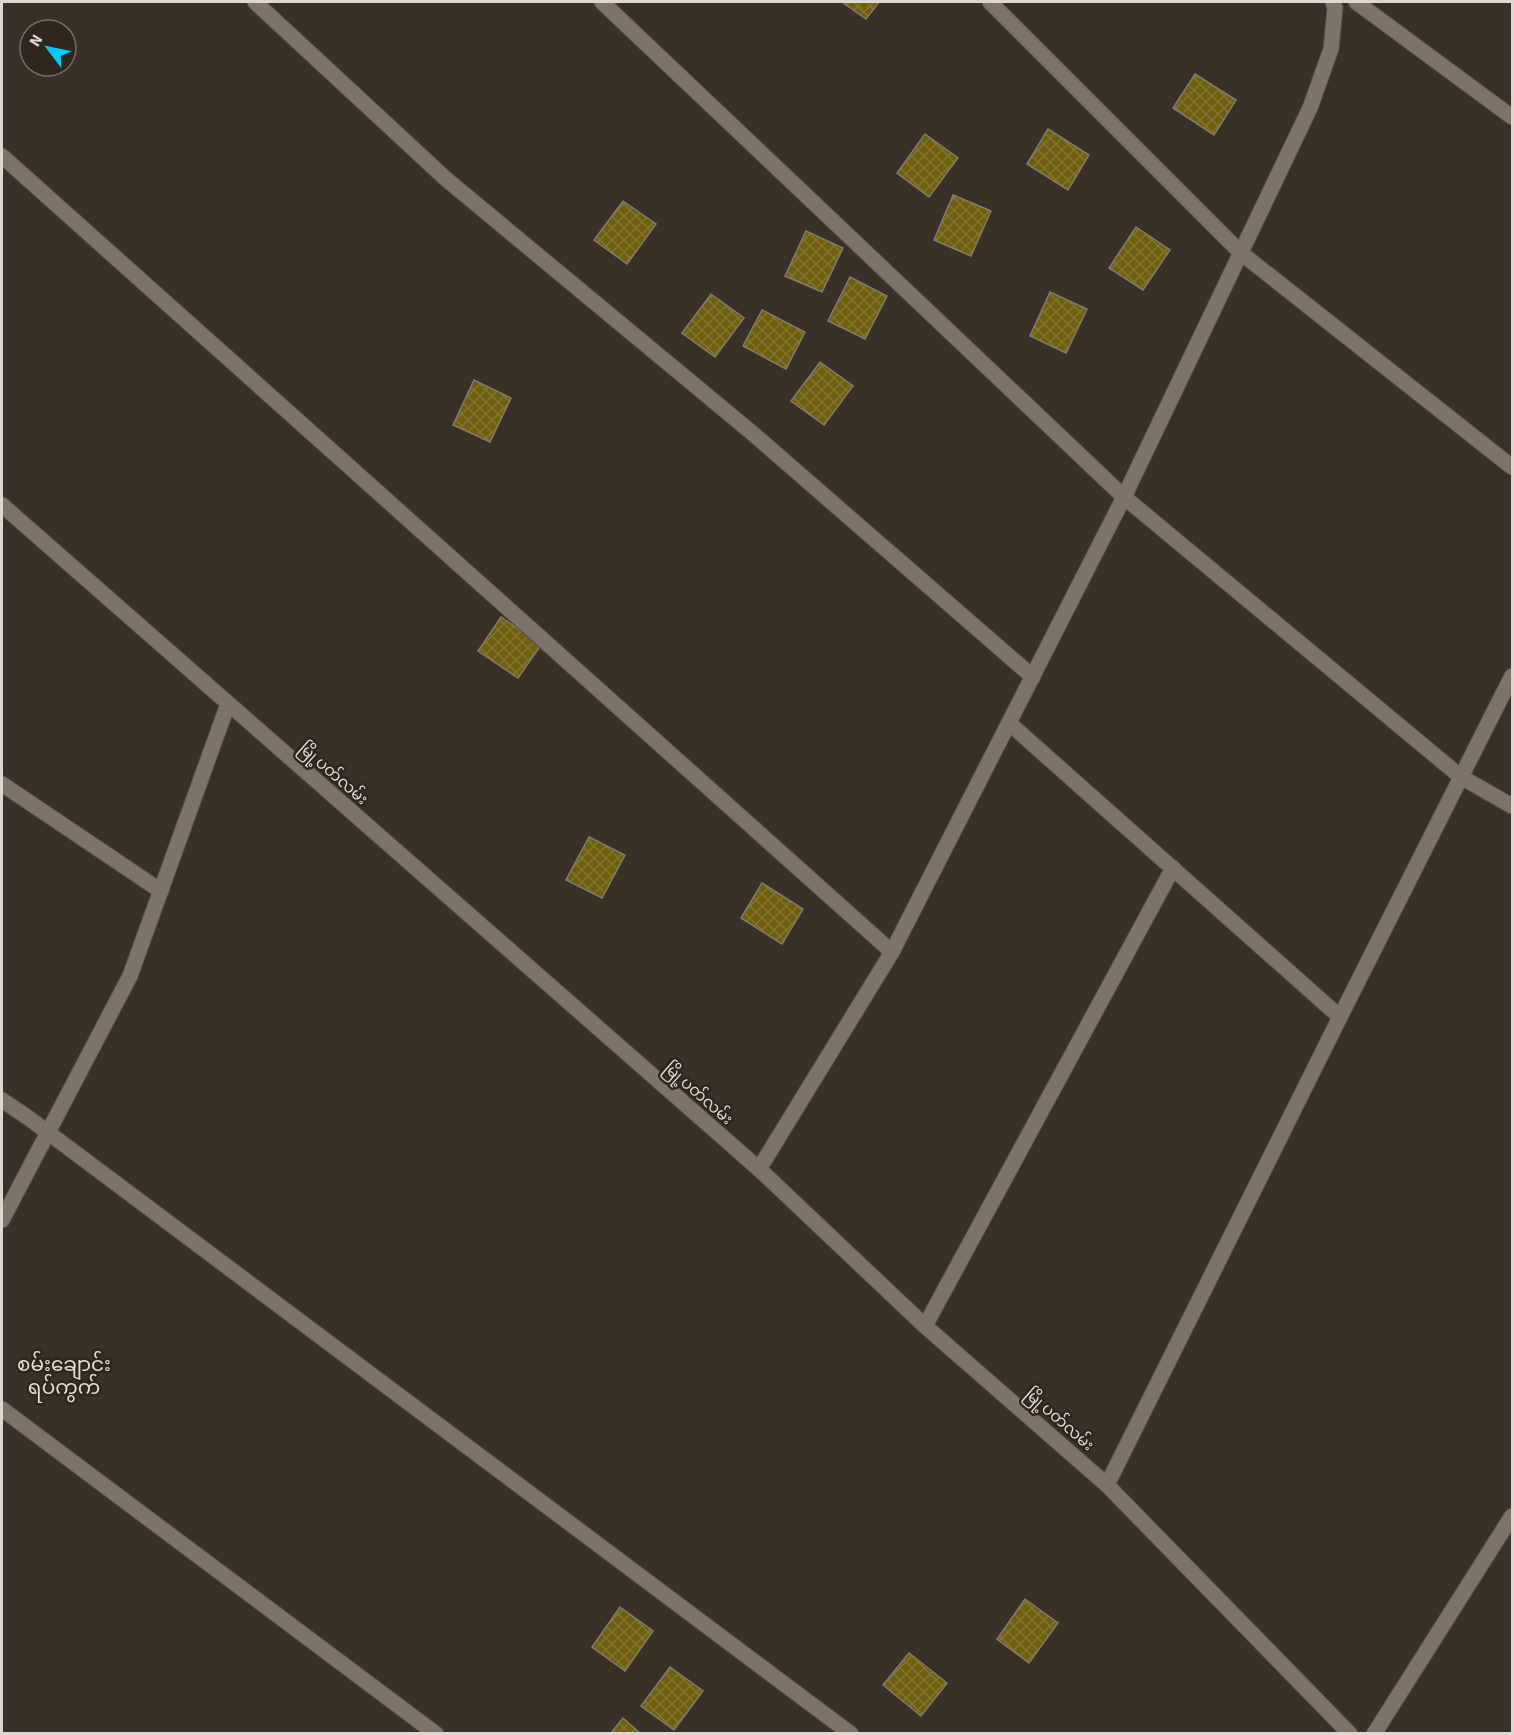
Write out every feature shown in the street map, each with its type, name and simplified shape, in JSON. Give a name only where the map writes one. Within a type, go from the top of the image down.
[{"type":"street","points":[[255,2],[446,179],[752,432],[1033,677]]},
{"type":"street","points":[[602,2],[1124,497],[1461,777],[1512,806]]},
{"type":"street","points":[[990,2],[1241,253],[1512,467]]},
{"type":"street","points":[[759,1169],[892,952],[1124,497],[1310,108],[1331,49],[1335,8],[1333,2]]},
{"type":"street","points":[[1356,2],[1512,117]]},
{"type":"street","points":[[2,156],[892,952]]},
{"type":"street","name":"မြို့ပတ်လမ်း","points":[[2,505],[759,1169],[925,1326],[1107,1485],[1350,1734]]},
{"type":"street","points":[[1107,1485],[1512,676]]},
{"type":"street","points":[[2,1220],[130,976],[228,704]]},
{"type":"street","points":[[1009,723],[1340,1017]]},
{"type":"street","points":[[2,784],[161,891]]},
{"type":"street","points":[[925,1326],[1173,868]]},
{"type":"street","points":[[2,1100],[851,1734]]},
{"type":"street","points":[[2,1409],[436,1734]]},
{"type":"street","points":[[1374,1734],[1512,1515]]},
{"type":"building","points":[[842,2],[879,2],[866,19]]},
{"type":"building","points":[[1195,74],[1236,100],[1214,135],[1173,108]]},
{"type":"building","points":[[1048,129],[1089,155],[1068,190],[1027,164]]},
{"type":"building","points":[[925,134],[958,158],[929,197],[897,173]]},
{"type":"building","points":[[953,195],[991,211],[971,256],[934,240]]},
{"type":"building","points":[[623,201],[656,224],[627,264],[594,240]]},
{"type":"building","points":[[1136,227],[1170,250],[1143,290],[1109,268]]},
{"type":"building","points":[[806,231],[843,248],[822,292],[785,276]]},
{"type":"building","points":[[850,277],[887,296],[865,339],[828,321]]},
{"type":"building","points":[[1050,292],[1087,309],[1066,353],[1030,336]]},
{"type":"building","points":[[711,294],[744,318],[715,357],[682,333]]},
{"type":"building","points":[[762,310],[805,332],[786,369],[743,346]]},
{"type":"building","points":[[820,362],[853,386],[824,425],[791,401]]},
{"type":"building","points":[[474,380],[511,398],[490,442],[453,425]]},
{"type":"building","points":[[501,617],[541,645],[518,678],[478,651]]},
{"type":"building","points":[[589,837],[625,855],[602,898],[566,880]]},
{"type":"building","points":[[762,883],[803,909],[782,944],[741,918]]},
{"type":"building","points":[[1025,1599],[1058,1623],[1029,1663],[997,1639]]},
{"type":"building","points":[[620,1607],[653,1631],[625,1671],[592,1647]]},
{"type":"building","points":[[909,1653],[947,1683],[921,1716],[883,1685]]},
{"type":"building","points":[[670,1667],[703,1691],[674,1730],[641,1706]]},
{"type":"building","points":[[623,1718],[641,1734],[610,1734]]},
{"type":"district","name":"စမ်းချောင်း ရပ်ကွက်","points":[[64,1376]]}]
